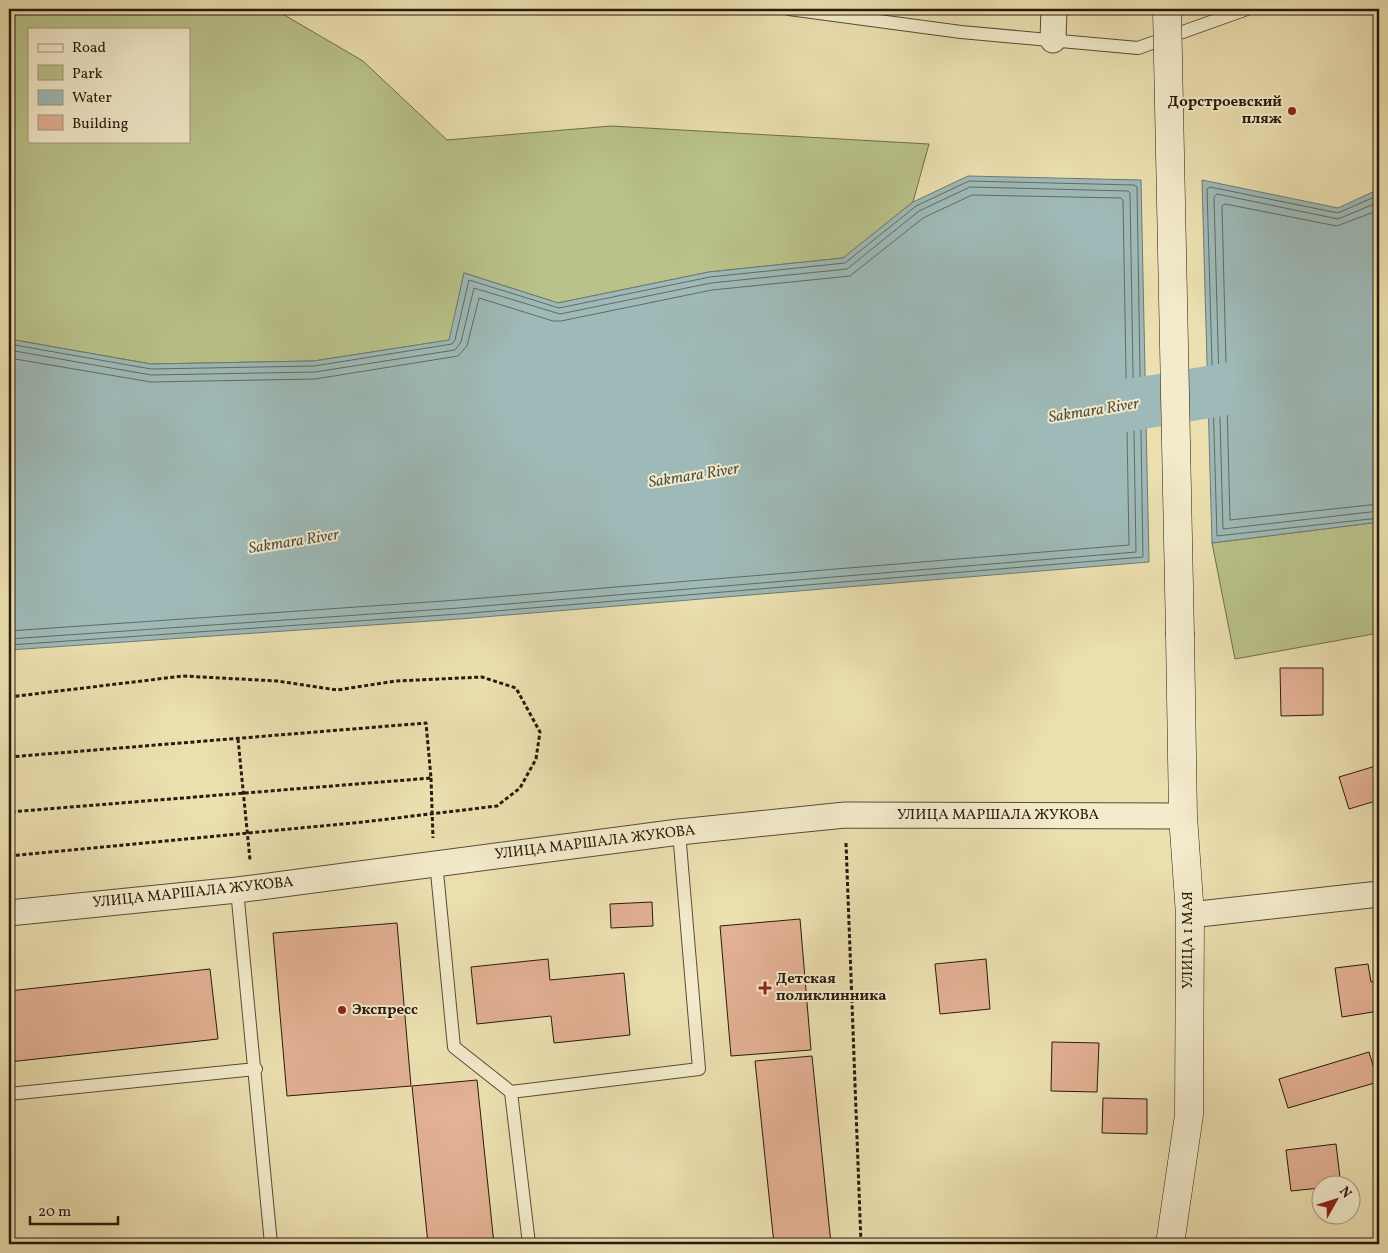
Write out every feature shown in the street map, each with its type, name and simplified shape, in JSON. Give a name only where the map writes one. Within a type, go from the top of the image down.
[{"type":"main road","name":"УЛИЦА 1 МАЯ","points":[[1167,9],[1184,816],[1190,915],[1189,1116],[1170,1244]]},
{"type":"street","points":[[1053,40],[1054,9]]},
{"type":"street","name":"УЛИЦА МАРШАЛА ЖУКОВА","points":[[9,913],[245,889],[436,862],[679,832],[846,815],[1184,816]]},
{"type":"street","points":[[1190,915],[1379,894]]},
{"type":"lane","points":[[789,9],[961,32],[1138,48],[1247,9]]},
{"type":"lane","points":[[511,1092],[699,1069],[679,832]]},
{"type":"lane","points":[[436,862],[454,1047],[511,1092],[529,1244]]},
{"type":"lane","points":[[245,889],[256,1069],[271,1244]]},
{"type":"lane","points":[[9,1094],[256,1069]]},
{"type":"path","points":[[9,697],[183,676],[277,681],[337,690],[396,681],[482,677],[516,688],[540,732],[536,759],[520,788],[497,806],[9,856]]},
{"type":"path","points":[[9,757],[426,724],[431,814],[436,862]]},
{"type":"path","points":[[238,739],[247,832],[245,889]]},
{"type":"path","points":[[9,812],[430,778]]},
{"type":"path","points":[[846,815],[861,1244]]},
{"type":"green space","points":[[9,9],[274,9],[363,61],[447,140],[611,126],[929,144],[913,202],[843,258],[709,272],[558,303],[464,273],[450,340],[314,361],[151,364],[9,339]]},
{"type":"green space","points":[[1379,522],[1379,633],[1235,659],[1212,543]]},
{"type":"water","points":[[968,176],[1141,180],[1149,562],[459,619],[9,650],[9,339],[151,364],[314,361],[449,340],[464,273],[558,303],[709,272],[843,258],[913,202]]},
{"type":"water","points":[[1202,180],[1338,208],[1379,189],[1379,522],[1212,543]]},
{"type":"building","points":[[1280,668],[1323,668],[1323,715],[1281,716]]},
{"type":"building","points":[[1379,765],[1379,800],[1349,809],[1339,777]]},
{"type":"building","points":[[652,902],[653,926],[611,928],[610,904]]},
{"type":"building","name":"Детская поликлинника","points":[[800,919],[811,1050],[731,1056],[720,926]]},
{"type":"building","name":"Экспресс","points":[[397,923],[411,1086],[287,1096],[273,933]]},
{"type":"building","points":[[548,959],[550,980],[624,973],[630,1035],[554,1043],[551,1016],[477,1024],[471,967]]},
{"type":"building","points":[[986,959],[990,1009],[940,1014],[935,964]]},
{"type":"building","points":[[1368,964],[1371,982],[1379,981],[1379,1011],[1342,1017],[1335,968]]},
{"type":"building","points":[[210,969],[218,1039],[9,1062],[9,991]]},
{"type":"building","points":[[1052,1042],[1099,1043],[1097,1092],[1051,1091]]},
{"type":"building","points":[[1369,1052],[1378,1082],[1288,1108],[1279,1079]]},
{"type":"building","points":[[812,1056],[831,1244],[774,1244],[755,1061]]},
{"type":"building","points":[[477,1080],[494,1244],[428,1244],[412,1086]]},
{"type":"building","points":[[1103,1098],[1147,1099],[1147,1134],[1102,1133]]},
{"type":"building","points":[[1336,1144],[1340,1176],[1310,1176],[1310,1189],[1291,1191],[1286,1150]]},
{"type":"waterway","name":"Sakmara River","points":[[1075,414],[1379,364]]},
{"type":"place","name":"Дорстроевский пляж","points":[[1292,111]]},
{"type":"place","name":"Детская поликлинника","points":[[765,988]]},
{"type":"place","name":"Экспресс","points":[[342,1010]]}]
